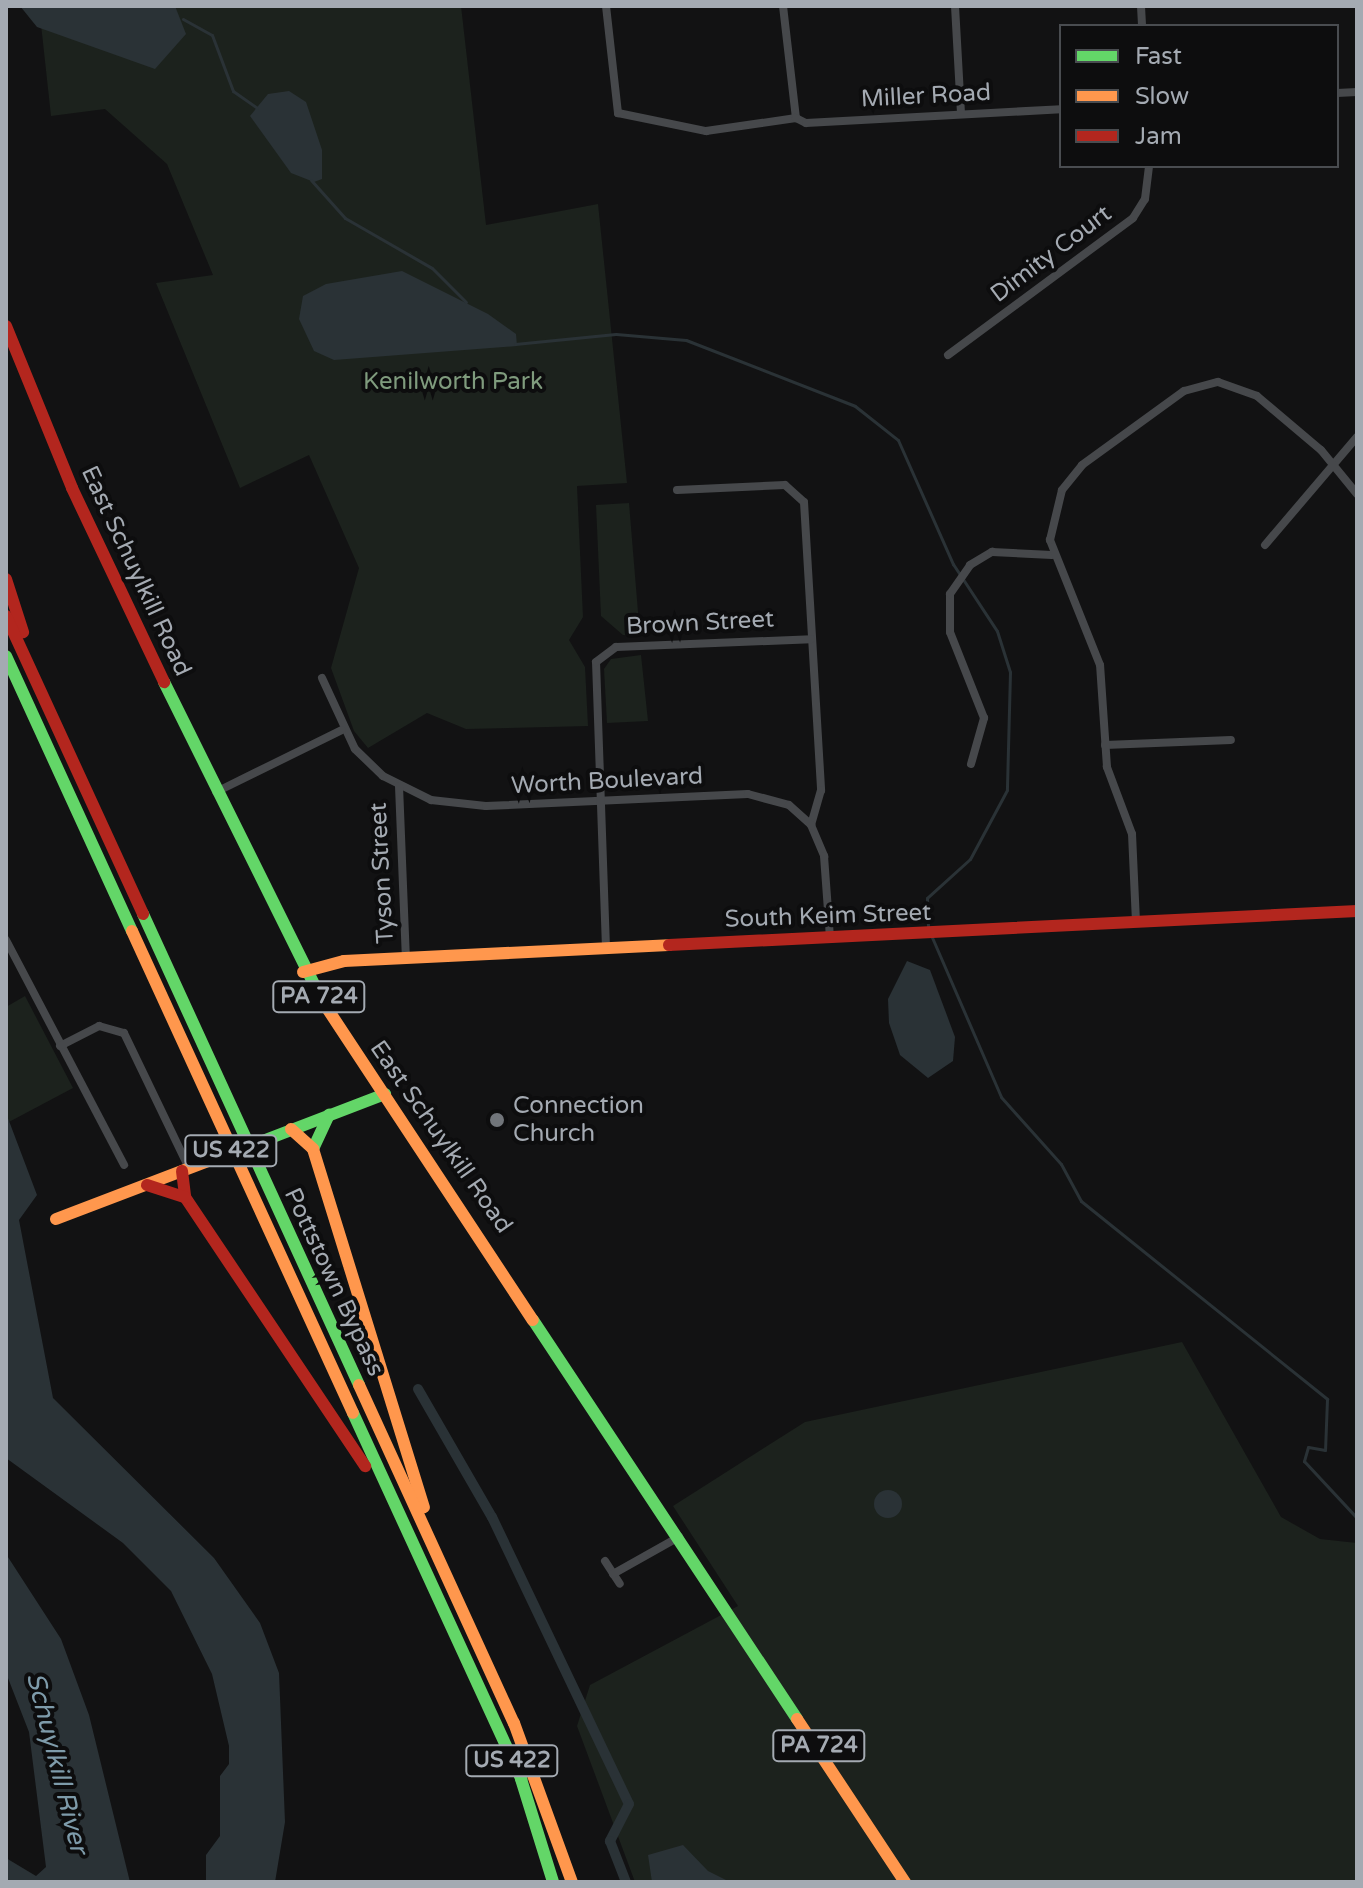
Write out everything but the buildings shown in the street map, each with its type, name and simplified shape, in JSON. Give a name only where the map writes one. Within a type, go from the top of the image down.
[{"type":"main road","name":"East Schuylkill Road","points":[[6,326],[72,488],[303,972],[682,1536],[905,1882]]},
{"type":"main road","points":[[6,579],[40,687]]},
{"type":"main road","name":"Pottstown Bypass","points":[[6,616],[519,1735],[572,1882]]},
{"type":"main road","name":"Pottstown Bypass","points":[[6,656],[34,726],[521,1779],[553,1882]]},
{"type":"main road","points":[[6,686],[34,726]]},
{"type":"main road","name":"South Keim Street","points":[[303,972],[331,963],[1357,911]]},
{"type":"main road","points":[[56,1219],[385,1094]]},
{"type":"main road","points":[[313,1149],[329,1115]]},
{"type":"main road","points":[[291,1129],[313,1149],[441,1562]]},
{"type":"main road","points":[[186,1170],[185,1197],[357,1450],[459,1645]]},
{"type":"main road","points":[[147,1185],[185,1197]]},
{"type":"street","name":"Miller Road","points":[[606,6],[618,113],[706,131],[796,118],[806,123],[1059,109]]},
{"type":"street","points":[[783,6],[796,118]]},
{"type":"street","points":[[955,6],[961,114]]},
{"type":"street","name":"Dimity Court","points":[[948,355],[1133,218],[1145,199],[1149,168]]},
{"type":"street","points":[[1136,922],[1132,834],[1110,780],[1100,665],[1052,555],[1058,501],[1069,479],[1195,386],[1218,382],[1251,392],[1334,464],[1357,494]]},
{"type":"street","points":[[1265,545],[1357,437]]},
{"type":"street","points":[[677,490],[785,485],[804,502],[821,790],[811,825],[824,856],[830,938]]},
{"type":"street","points":[[971,764],[984,718],[950,632],[947,606],[959,576],[1004,550],[1052,555]]},
{"type":"street","name":"Brown Street","points":[[601,802],[596,662],[619,647],[811,639]]},
{"type":"street","points":[[322,678],[342,730],[399,786]]},
{"type":"street","points":[[216,792],[342,730]]},
{"type":"street","points":[[1105,745],[1231,740]]},
{"type":"street","name":"Worth Boulevard","points":[[399,786],[466,805],[762,795],[789,805],[811,825]]},
{"type":"street","name":"Tyson Street","points":[[399,786],[406,959]]},
{"type":"street","points":[[601,802],[606,948]]},
{"type":"street","points":[[6,940],[124,1165]]},
{"type":"street","points":[[60,1046],[99,1026],[124,1033],[186,1170]]},
{"type":"street","points":[[613,1574],[682,1536]]},
{"type":"street","points":[[605,1561],[620,1584]]},
{"type":"green space","name":"Kenilworth Park","points":[[39,6],[461,6],[486,225],[598,204],[627,483],[577,486],[583,617],[569,640],[585,667],[588,726],[466,729],[427,713],[368,748],[354,731],[331,668],[359,568],[309,455],[240,488],[156,283],[213,275],[167,164],[105,109],[51,116]]},
{"type":"green space","points":[[629,503],[640,636],[623,635],[601,616],[596,505]]},
{"type":"green space","points":[[641,655],[648,721],[607,723],[604,669],[611,659]]},
{"type":"green space","points":[[25,996],[73,1088],[7,1123],[6,1007]]},
{"type":"green space","points":[[1182,1342],[1281,1517],[1320,1539],[1357,1543],[1357,1882],[635,1882],[577,1726],[590,1685],[738,1606],[673,1506],[805,1422]]},
{"type":"water","points":[[20,6],[175,6],[186,34],[155,69],[37,27]]},
{"type":"water","points":[[289,91],[306,102],[322,150],[322,179],[314,182],[291,173],[250,116],[268,94]]},
{"type":"water","points":[[402,271],[488,314],[516,334],[517,346],[334,360],[314,351],[299,319],[303,296],[326,284]]},
{"type":"water","points":[[907,961],[930,970],[955,1037],[953,1061],[928,1078],[900,1055],[889,1023],[888,999]]},
{"type":"water","points":[[6,1113],[37,1195],[19,1220],[53,1398],[214,1558],[260,1623],[279,1673],[285,1822],[275,1882],[206,1882],[206,1855],[220,1836],[220,1776],[229,1764],[229,1746],[212,1674],[171,1591],[123,1543],[6,1458]]},
{"type":"water","points":[[888,1490],[898,1494],[902,1504],[898,1514],[888,1518],[878,1514],[874,1504],[878,1494]]},
{"type":"water","name":"Schuylkill River","points":[[6,1554],[61,1639],[89,1715],[130,1882],[6,1882],[6,1858],[36,1876],[46,1867],[29,1732],[6,1673]]},
{"type":"water","points":[[683,1845],[708,1871],[730,1882],[652,1882],[648,1855]]},
{"type":"waterway","points":[[183,19],[212,35],[233,91],[257,108]]},
{"type":"waterway","points":[[311,180],[345,218],[432,268],[466,302]]},
{"type":"waterway","points":[[515,344],[616,334],[686,340],[855,406],[898,440],[953,564],[997,631],[1010,672],[1007,790],[970,859],[927,898],[928,928]]},
{"type":"waterway","points":[[931,935],[1001,1097],[1061,1164],[1081,1201],[1327,1399],[1325,1450],[1308,1447],[1304,1461],[1357,1518]]},
{"type":"waterway","points":[[418,1389],[492,1517],[629,1804],[610,1841],[626,1882]]},
{"type":"traffic: fast","points":[[6,656],[132,931]]},
{"type":"traffic: fast","points":[[164,682],[323,1002]]},
{"type":"traffic: fast","points":[[143,914],[359,1385]]},
{"type":"traffic: fast","points":[[260,1142],[385,1094]]},
{"type":"traffic: fast","points":[[313,1149],[329,1115]]},
{"type":"traffic: fast","points":[[218,1157],[260,1142]]},
{"type":"traffic: fast","points":[[533,1320],[797,1719]]},
{"type":"traffic: fast","points":[[353,1413],[521,1779],[553,1882]]},
{"type":"traffic: slow","points":[[132,931],[353,1413]]},
{"type":"traffic: slow","points":[[303,972],[344,961],[669,945]]},
{"type":"traffic: slow","points":[[323,1002],[533,1320]]},
{"type":"traffic: slow","points":[[291,1129],[313,1149],[424,1507]]},
{"type":"traffic: slow","points":[[56,1219],[218,1157]]},
{"type":"traffic: slow","points":[[359,1385],[514,1723],[572,1882]]},
{"type":"traffic: slow","points":[[797,1719],[905,1882]]},
{"type":"traffic: jam","points":[[6,326],[72,488],[164,682]]},
{"type":"traffic: jam","points":[[6,579],[23,632]]},
{"type":"traffic: jam","points":[[6,616],[143,914]]},
{"type":"traffic: jam","points":[[669,945],[1357,911]]},
{"type":"traffic: jam","points":[[182,1171],[185,1197],[365,1466]]},
{"type":"traffic: jam","points":[[147,1185],[185,1197]]},
{"type":"place","name":"Connection Church","points":[[497,1120]]}]
